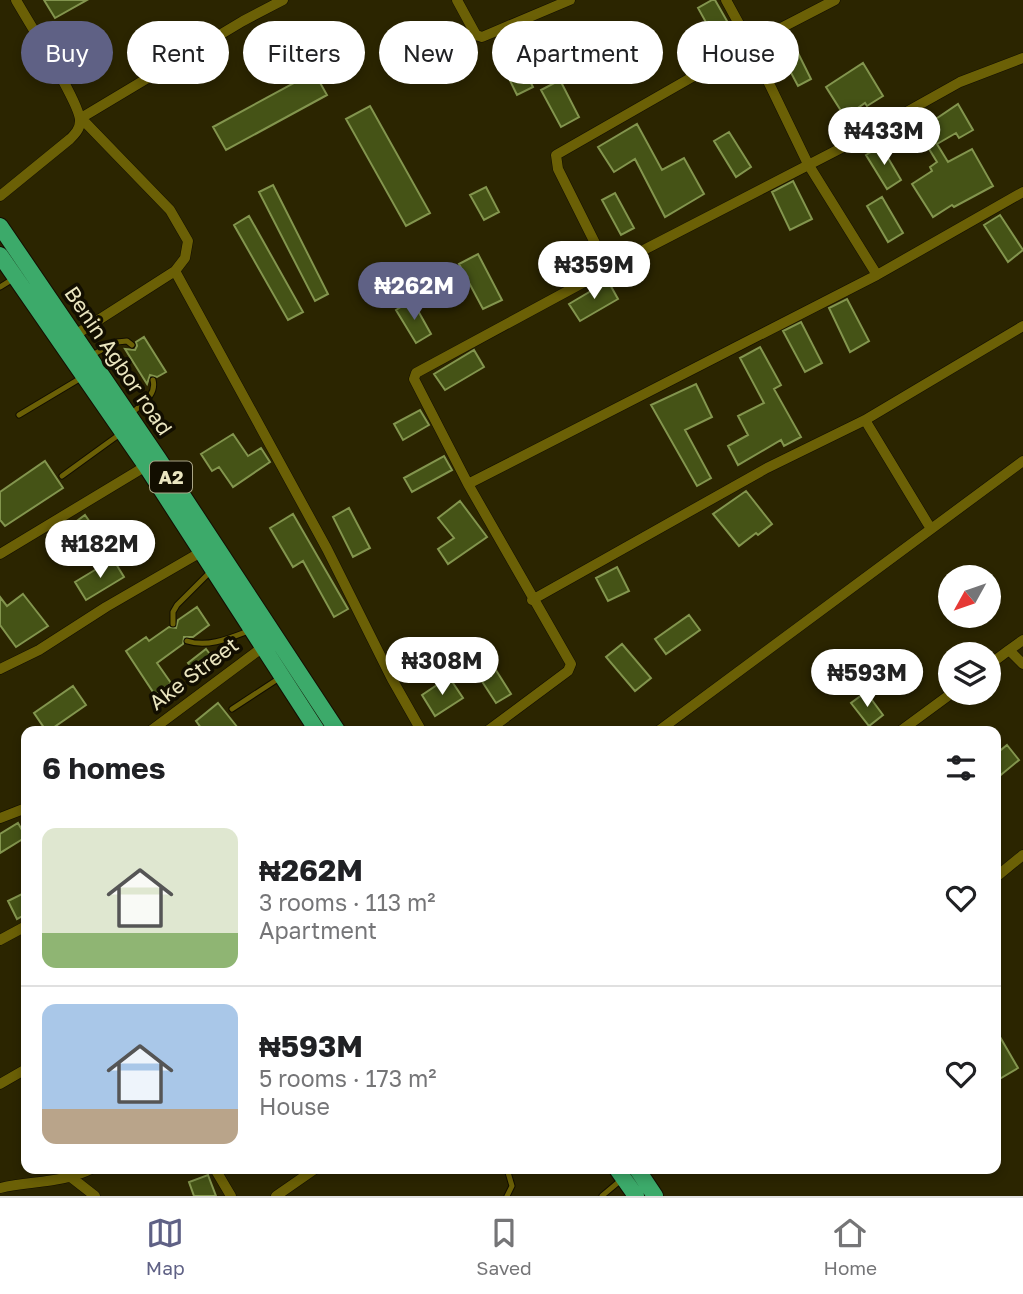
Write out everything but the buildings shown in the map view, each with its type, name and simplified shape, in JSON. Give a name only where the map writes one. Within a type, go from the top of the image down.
[{"type":"highway","name":"Benin Agbor road","points":[[0,226],[130,415],[334,726]]},
{"type":"highway","name":"Benin Agbor road","points":[[0,255],[146,466],[314,726]]},
{"type":"highway","points":[[632,1174],[636,1196]]},
{"type":"highway","points":[[634,1174],[655,1196]]},
{"type":"street","points":[[16,0],[81,118],[170,209],[188,241],[185,258],[175,271],[75,335]]},
{"type":"street","points":[[0,196],[70,139],[79,130],[81,118],[283,0]]},
{"type":"street","points":[[457,0],[476,35],[482,37],[570,0]]},
{"type":"street","points":[[726,0],[737,21]]},
{"type":"street","points":[[794,21],[835,0]]},
{"type":"street","points":[[494,726],[570,668],[571,664],[468,484],[414,375],[608,269],[851,143],[960,82],[1023,58]]},
{"type":"street","points":[[608,269],[558,169],[556,155],[680,84]]},
{"type":"street","points":[[769,84],[808,164],[877,275]]},
{"type":"street","points":[[468,484],[877,275],[1023,192]]},
{"type":"street","points":[[175,271],[327,549],[419,726]]},
{"type":"street","points":[[532,600],[767,468],[865,420],[1023,326]]},
{"type":"street","points":[[865,420],[931,529]]},
{"type":"street","points":[[665,726],[1023,461]]},
{"type":"street","points":[[0,554],[146,466]]},
{"type":"street","points":[[0,669],[39,650],[106,607],[201,552]]},
{"type":"street","points":[[1001,656],[1023,640]]},
{"type":"street","name":"Ake Street","points":[[157,726],[263,647]]},
{"type":"street","points":[[1009,650],[1023,664]]},
{"type":"street","points":[[907,726],[938,703]]},
{"type":"street","points":[[0,818],[21,809]]},
{"type":"street","points":[[1001,873],[1023,855]]},
{"type":"street","points":[[0,940],[21,929]]},
{"type":"street","points":[[0,1084],[21,1072]]},
{"type":"street","points":[[0,1188],[72,1178],[80,1174]]},
{"type":"street","points":[[218,1174],[231,1196]]},
{"type":"street","points":[[276,1196],[308,1174]]},
{"type":"street","points":[[72,1178],[95,1196]]},
{"type":"lane","points":[[0,287],[16,278]]},
{"type":"lane","points":[[89,357],[117,342],[127,341],[132,345]]},
{"type":"lane","points":[[19,415],[84,376]]},
{"type":"lane","points":[[130,415],[151,395],[155,386],[153,380]]},
{"type":"lane","points":[[62,476],[123,432]]},
{"type":"lane","points":[[173,624],[173,612],[177,605],[212,570]]},
{"type":"lane","points":[[187,641],[198,645],[222,641],[251,631]]},
{"type":"lane","points":[[232,709],[281,677]]},
{"type":"lane","points":[[507,1196],[512,1186],[508,1174]]},
{"type":"lane","points":[[602,1196],[630,1174]]}]
